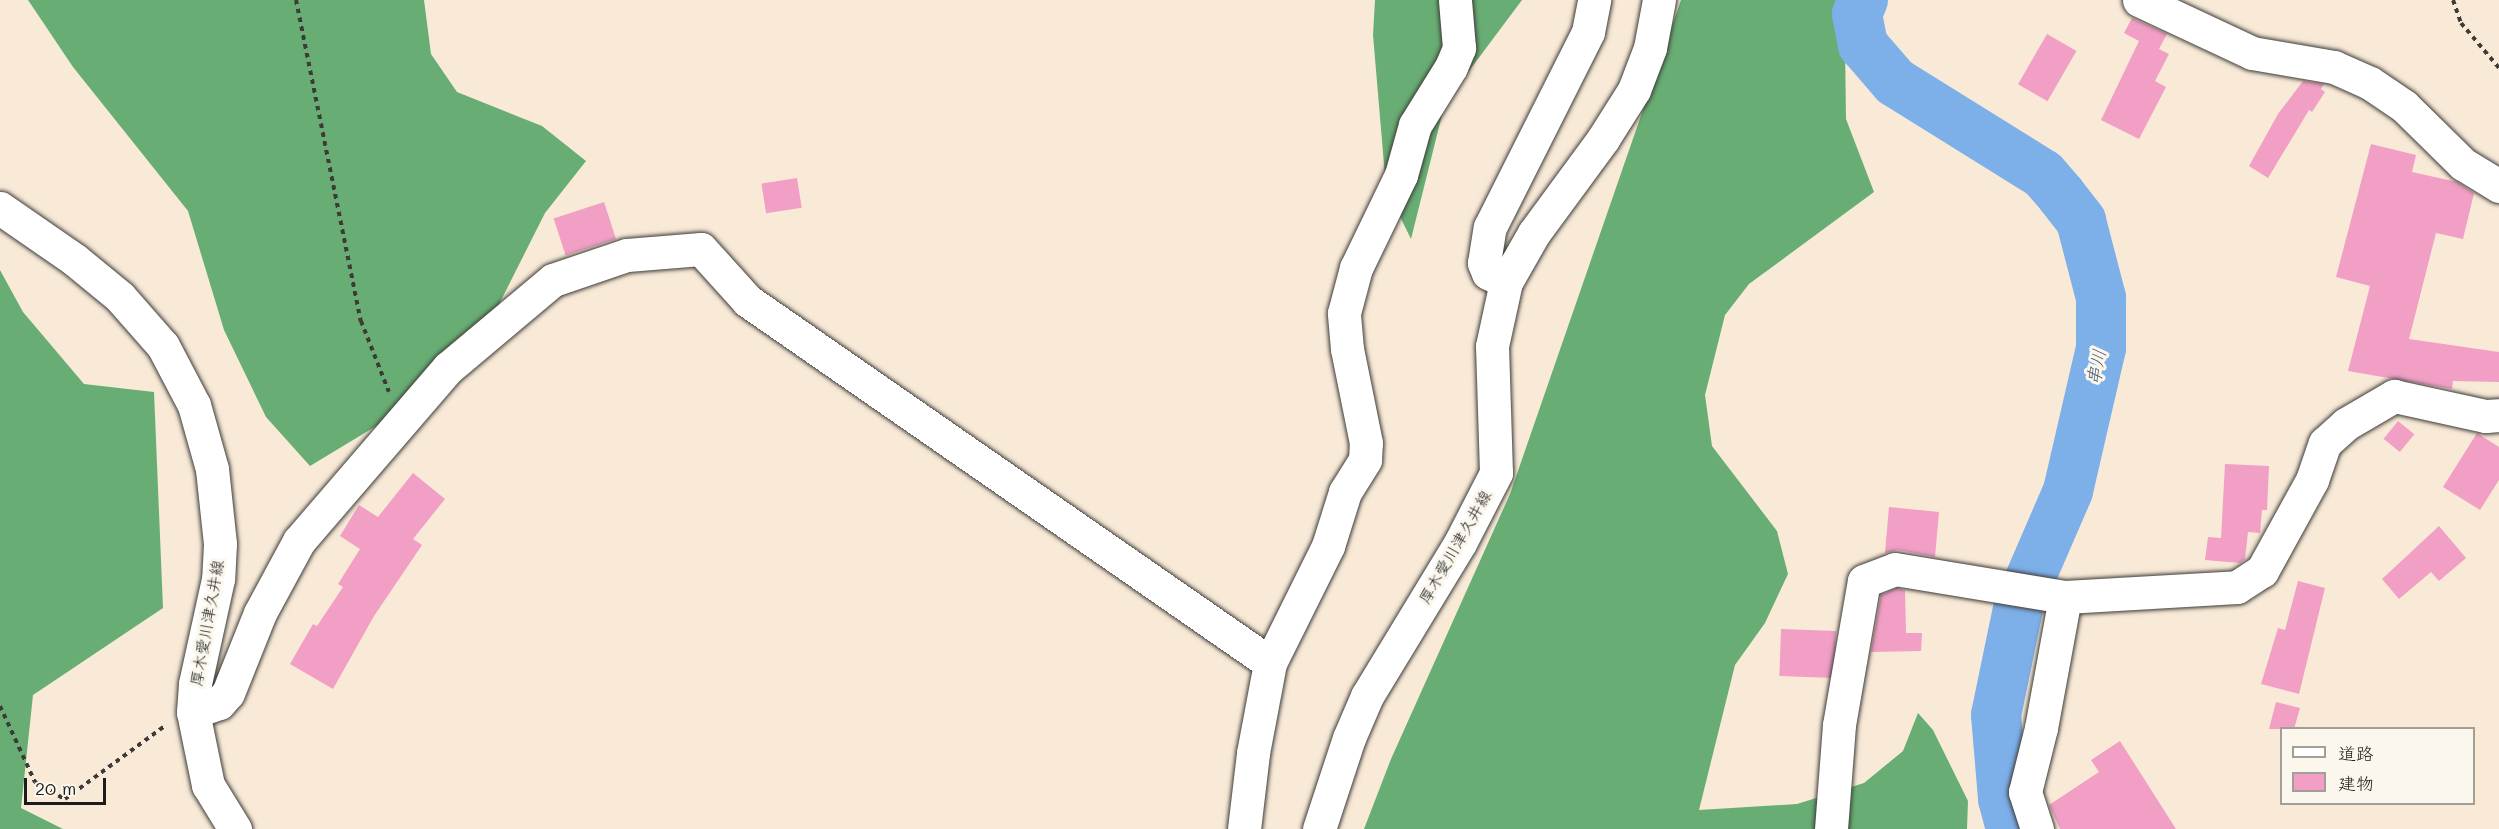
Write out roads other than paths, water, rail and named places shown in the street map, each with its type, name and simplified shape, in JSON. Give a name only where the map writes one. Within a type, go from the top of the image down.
[{"type":"street","points":[[1244,829],[1253,753],[1270,663],[1328,546],[1345,492],[1365,460],[1366,443],[1347,349],[1344,313],[1356,268],[1401,175],[1415,125],[1451,68],[1459,48],[1455,0]]},
{"type":"street","points":[[1506,282],[1488,273],[1484,263],[1490,227],[1588,32],[1594,0]]},
{"type":"street","name":"厚木愛川津久井線","points":[[1319,829],[1349,738],[1367,696],[1460,543],[1496,473],[1492,346],[1506,282],[1534,233],[1603,139],[1634,90],[1650,48],[1659,0]]},
{"type":"street","points":[[2139,0],[2252,53],[2334,67],[2370,83],[2404,106],[2463,164],[2499,186]]},
{"type":"street","name":"厚木愛川津久井線","points":[[0,208],[75,260],[120,297],[163,346],[183,379],[197,413],[212,469],[220,544],[218,579],[195,684],[194,712],[208,784],[235,829]]},
{"type":"street","points":[[194,712],[219,702],[228,693],[260,613],[299,541],[448,368],[553,280],[627,255],[701,249],[748,301],[1270,663]]},
{"type":"street","points":[[1831,829],[1839,725],[1864,581],[1895,569],[1979,585],[2065,597],[2237,587],[2262,571],[2312,480],[2325,443],[2346,424],[2394,396],[2486,416],[2499,415]]},
{"type":"street","points":[[2037,829],[2025,792],[2041,728],[2065,597]]},
{"type":"waterway","name":"串川","points":[[1863,0],[1857,14],[1863,45],[1895,82],[2043,174],[2061,195],[2081,221],[2101,298],[2101,348],[2068,491],[2019,604],[1996,715],[2003,799],[2011,829]]}]
